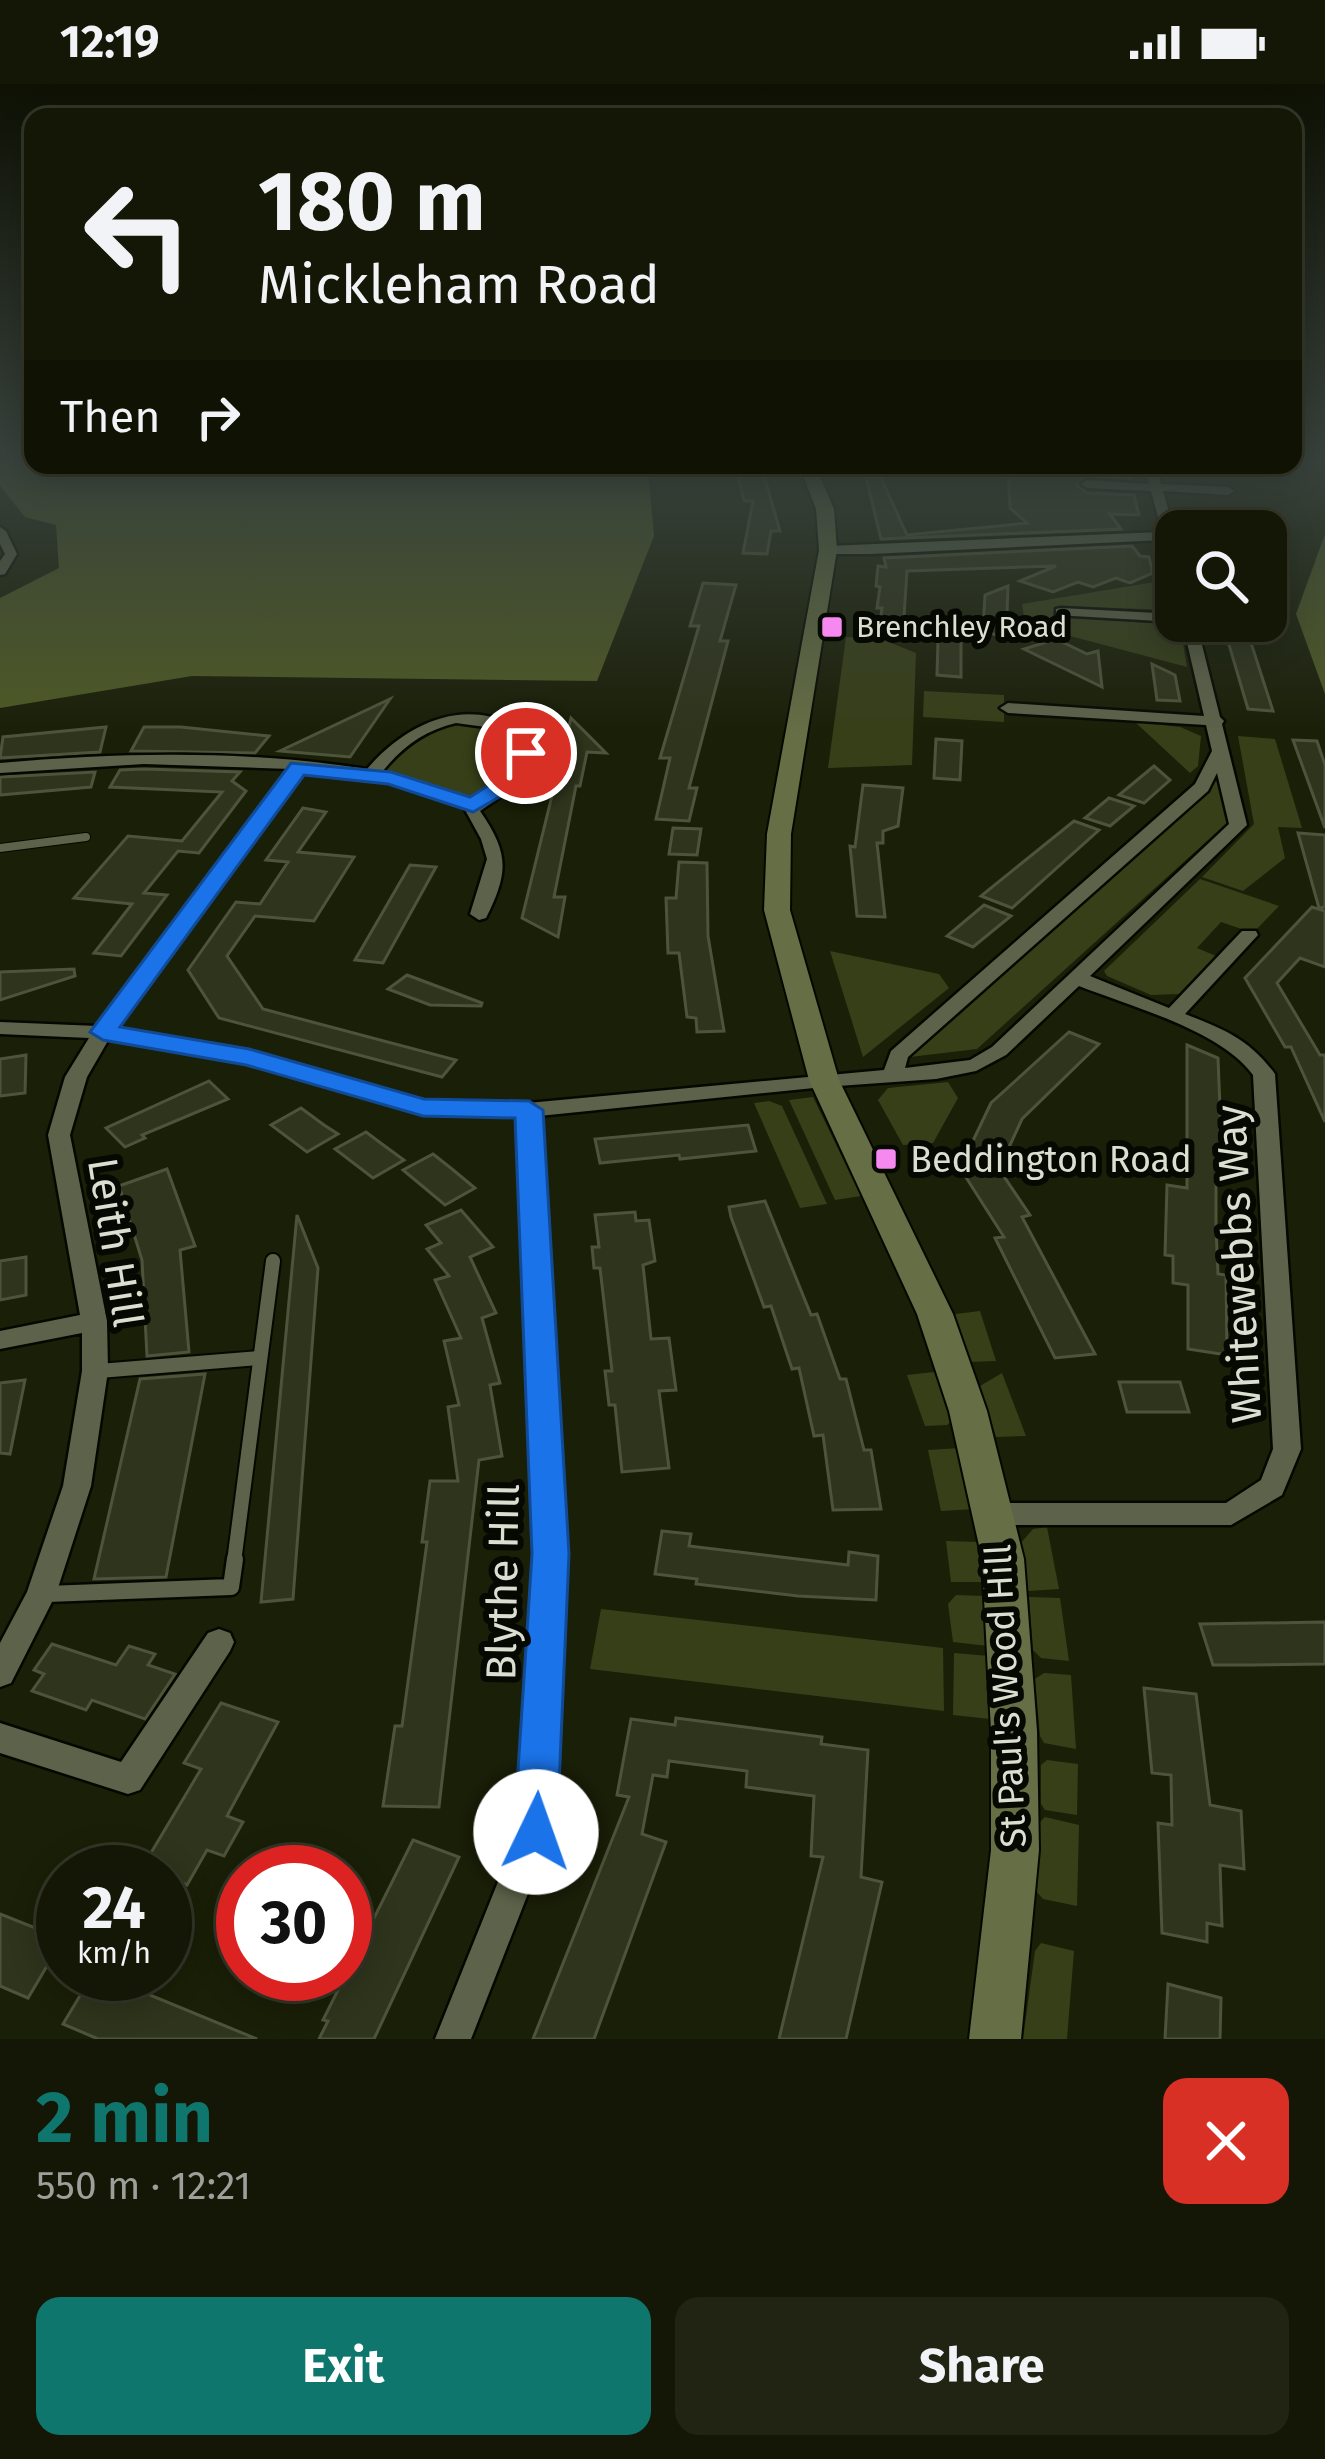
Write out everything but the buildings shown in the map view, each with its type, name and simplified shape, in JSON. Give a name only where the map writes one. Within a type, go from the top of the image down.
[{"type":"street","name":"St Paul's Wood Hill","points":[[828,552],[779,834],[777,910],[824,1080],[935,1314],[968,1411],[1003,1559],[1015,1826],[995,2039]]},
{"type":"street","points":[[1061,612],[1155,617]]},
{"type":"street","points":[[0,1028],[103,1032],[249,1057],[423,1107],[529,1110],[957,1070],[989,1059],[1238,824],[1195,642]]},
{"type":"street","points":[[1007,708],[1216,721]]},
{"type":"street","points":[[371,775],[395,742],[419,726],[459,719],[507,728],[521,736],[526,753],[507,784],[473,805]]},
{"type":"street","points":[[893,1076],[898,1055],[1202,787],[1222,748]]},
{"type":"street","points":[[0,768],[121,760],[298,768],[371,775],[473,805]]},
{"type":"street","name":"Leith Hill","points":[[0,1673],[40,1594],[76,1486],[95,1371],[94,1321],[59,1135],[76,1077],[103,1032],[298,768]]},
{"type":"street","points":[[473,805],[472,812],[492,836],[496,857],[479,914]]},
{"type":"street","points":[[1172,1015],[1249,934]]},
{"type":"street","name":"Whitewebbs Way","points":[[994,1514],[1231,1514],[1261,1498],[1285,1462],[1266,1080],[1255,1060],[1237,1045],[1077,978]]},
{"type":"street","name":"Blythe Hill","points":[[453,2039],[536,1832],[550,1554],[529,1110]]},
{"type":"street","points":[[0,1340],[94,1321]]},
{"type":"street","points":[[0,1738],[128,1779],[219,1642]]},
{"type":"lane","points":[[0,848],[86,837]]},
{"type":"lane","points":[[40,1594],[231,1587],[273,1261]]},
{"type":"lane","points":[[95,1371],[260,1358]]},
{"type":"shaded area","points":[[58,552],[648,552],[597,681],[192,676],[0,708],[0,598],[59,568]]},
{"type":"shaded area","points":[[1318,552],[1325,552],[1325,694],[1296,614]]},
{"type":"shaded area","points":[[1155,582],[1155,609],[1057,606],[1057,617],[1155,623],[1155,642],[1183,642],[1187,667],[1025,624],[1022,604]]},
{"type":"shaded area","points":[[846,637],[879,638],[916,653],[912,765],[828,768]]},
{"type":"shaded area","points":[[924,691],[1004,695],[1004,722],[923,717]]},
{"type":"shaded area","points":[[464,722],[507,732],[519,745],[516,764],[487,788],[468,796],[387,770],[384,765],[420,735]]},
{"type":"shaded area","points":[[1135,722],[1180,727],[1201,736],[1198,766],[1190,773]]},
{"type":"shaded area","points":[[1238,736],[1275,739],[1302,828],[1278,827],[1285,858],[1243,891],[1202,877],[1254,824]]},
{"type":"shaded area","points":[[1220,775],[1228,822],[977,1049],[910,1057]]},
{"type":"shaded area","points":[[1200,879],[1279,906],[1253,933],[1221,922],[1197,948],[1216,956],[1179,994],[1151,995],[1107,976],[1104,971]]},
{"type":"shaded area","points":[[830,951],[939,974],[949,988],[863,1057]]},
{"type":"shaded area","points":[[948,1082],[958,1098],[933,1143],[903,1145],[878,1100],[888,1088]]},
{"type":"shaded area","points":[[813,1097],[861,1196],[835,1200],[789,1100]]},
{"type":"shaded area","points":[[754,1103],[782,1106],[827,1204],[800,1208]]},
{"type":"shaded area","points":[[980,1311],[996,1361],[969,1362],[953,1319],[956,1314]]},
{"type":"shaded area","points":[[934,1372],[953,1420],[947,1425],[925,1426],[907,1375]]},
{"type":"shaded area","points":[[1002,1373],[1026,1436],[996,1437],[980,1386]]},
{"type":"shaded area","points":[[960,1448],[975,1509],[941,1511],[928,1450]]},
{"type":"shaded area","points":[[1047,1527],[1059,1589],[1028,1591],[1019,1545],[1033,1529]]},
{"type":"shaded area","points":[[946,1541],[980,1542],[986,1582],[951,1582]]},
{"type":"shaded area","points":[[956,1595],[984,1596],[988,1646],[953,1642],[948,1604]]},
{"type":"shaded area","points":[[1029,1597],[1060,1598],[1069,1661],[1041,1658],[1033,1650]]},
{"type":"shaded area","points":[[601,1609],[943,1648],[944,1711],[590,1669]]},
{"type":"shaded area","points":[[954,1653],[989,1656],[990,1719],[953,1715]]},
{"type":"shaded area","points":[[1044,1673],[1071,1675],[1076,1749],[1044,1743],[1040,1736],[1035,1679]]},
{"type":"shaded area","points":[[1047,1760],[1078,1764],[1077,1815],[1045,1810],[1041,1804],[1041,1765]]},
{"type":"shaded area","points":[[1045,1817],[1079,1825],[1077,1906],[1043,1899],[1037,1892],[1039,1823]]},
{"type":"shaded area","points":[[1041,1943],[1074,1951],[1067,2039],[1023,2039],[1035,1951]]},
{"type":"waterway","points":[[250,552],[265,599]]},
{"type":"waterway","points":[[241,649],[240,622],[270,615],[267,606]]},
{"type":"waterway","points":[[241,649],[241,669],[318,674]]},
{"type":"place","name":"Brenchley Road","points":[[832,627]]},
{"type":"place","name":"Beddington Road","points":[[886,1159]]},
{"type":"route","points":[[526,753],[507,784],[473,805],[391,778],[298,768],[103,1032],[249,1057],[423,1107],[529,1110],[550,1554],[536,1832]]}]
